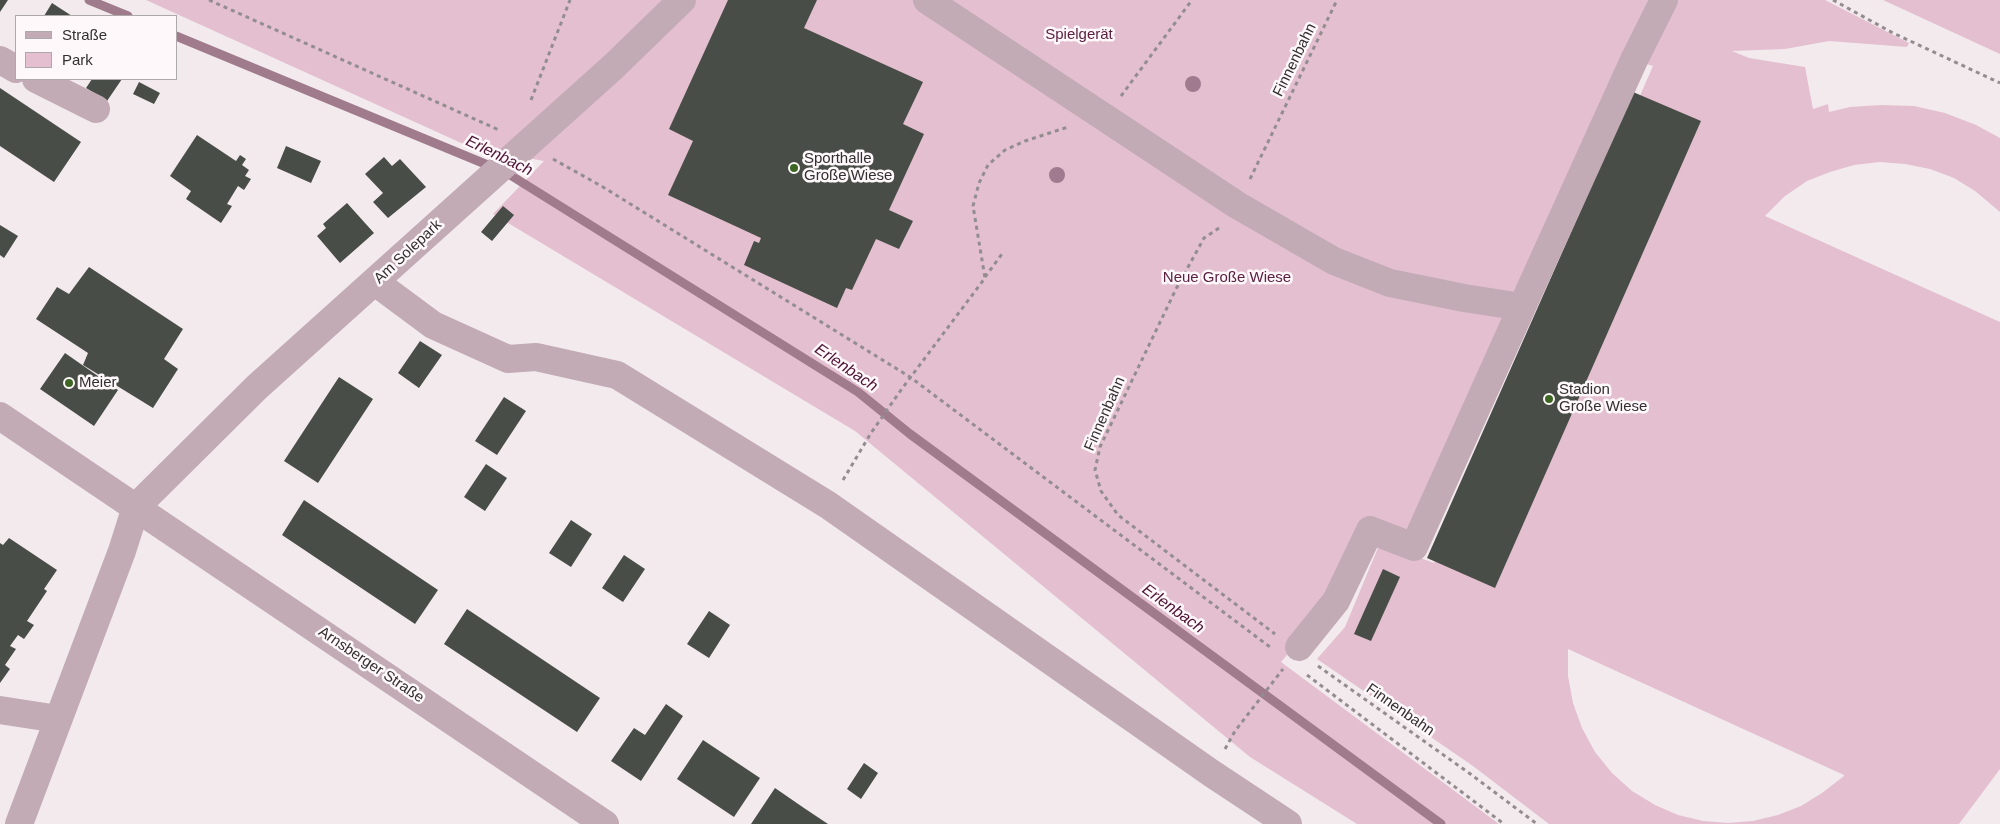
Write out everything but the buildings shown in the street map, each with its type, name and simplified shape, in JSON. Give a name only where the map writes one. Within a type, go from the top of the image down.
[{"type":"street","name":"Am Solepark","points":[[136,507],[257,387],[614,66],[682,0]]},
{"type":"street","points":[[927,0],[1237,204],[1334,262],[1390,283],[1464,298],[1522,307]]},
{"type":"street","points":[[1291,649],[1336,601],[1370,530],[1414,547],[1634,60],[1664,0]]},
{"type":"street","points":[[0,60],[15,68]]},
{"type":"street","points":[[38,80],[96,109]]},
{"type":"street","points":[[375,282],[433,325],[508,359],[536,357],[617,375],[828,505],[1211,773],[1288,824]]},
{"type":"street","name":"Arnsberger Straße","points":[[0,416],[605,824]]},
{"type":"street","points":[[19,824],[122,551],[136,507]]},
{"type":"street","points":[[0,710],[58,719]]},
{"type":"path","points":[[209,0],[527,144],[603,187],[910,377],[1291,649]]},
{"type":"path","points":[[531,101],[570,0]]},
{"type":"path","points":[[985,278],[973,206],[979,183],[988,165],[1005,150],[1025,141],[1104,116],[1120,98],[1192,0]]},
{"type":"path","name":"Finnenbahn","points":[[1337,0],[1228,222],[1204,238],[1176,288],[1100,447],[1095,470],[1101,491],[1118,515],[1291,649],[1469,773],[1537,824]]},
{"type":"path","points":[[1833,0],[1893,33],[2000,84]]},
{"type":"path","points":[[828,505],[871,433],[910,377],[1002,254]]},
{"type":"path","points":[[1304,673],[1504,824]]},
{"type":"path","points":[[1236,731],[1275,679]]},
{"type":"green space","points":[[146,0],[1825,0],[1909,43],[1907,47],[1829,41],[1785,49],[1732,51],[1749,58],[1805,67],[1813,109],[1828,104],[1829,112],[1850,107],[1881,105],[1914,106],[1945,113],[1976,125],[2000,138],[2000,212],[1975,191],[1954,178],[1930,169],[1880,162],[1854,165],[1807,181],[1785,196],[1765,216],[2000,322],[2000,769],[1959,824],[1549,824],[1473,766],[1317,659],[1345,627],[1380,543],[1434,563],[1653,66],[1631,59],[1412,542],[1368,525],[1333,601],[1281,662],[1499,824],[1357,824],[1250,757],[855,431],[493,214],[544,161],[470,147]],"holes":[[[1568,649],[1844,775],[1822,793],[1801,806],[1778,815],[1753,821],[1728,823],[1703,821],[1678,815],[1655,805],[1632,791],[1612,773],[1595,752],[1582,728],[1573,703],[1568,676]]]},
{"type":"green space","points":[[1883,0],[2000,0],[2000,54]]},
{"type":"waterway","name":"Erlenbach","points":[[89,0],[126,15]]},
{"type":"waterway","name":"Erlenbach","points":[[178,37],[507,173],[858,392],[910,434],[1441,824]]},
{"type":"place","name":"Sporthalle Große Wiese","points":[[794,168]]},
{"type":"place","name":"Meier","points":[[69,383]]},
{"type":"place","name":"Stadion Große Wiese","points":[[1549,399]]},
{"type":"park label","name":"Spielgerät","points":[[1079,35]]},
{"type":"park label","name":"Neue Große Wiese","points":[[1227,278]]}]
